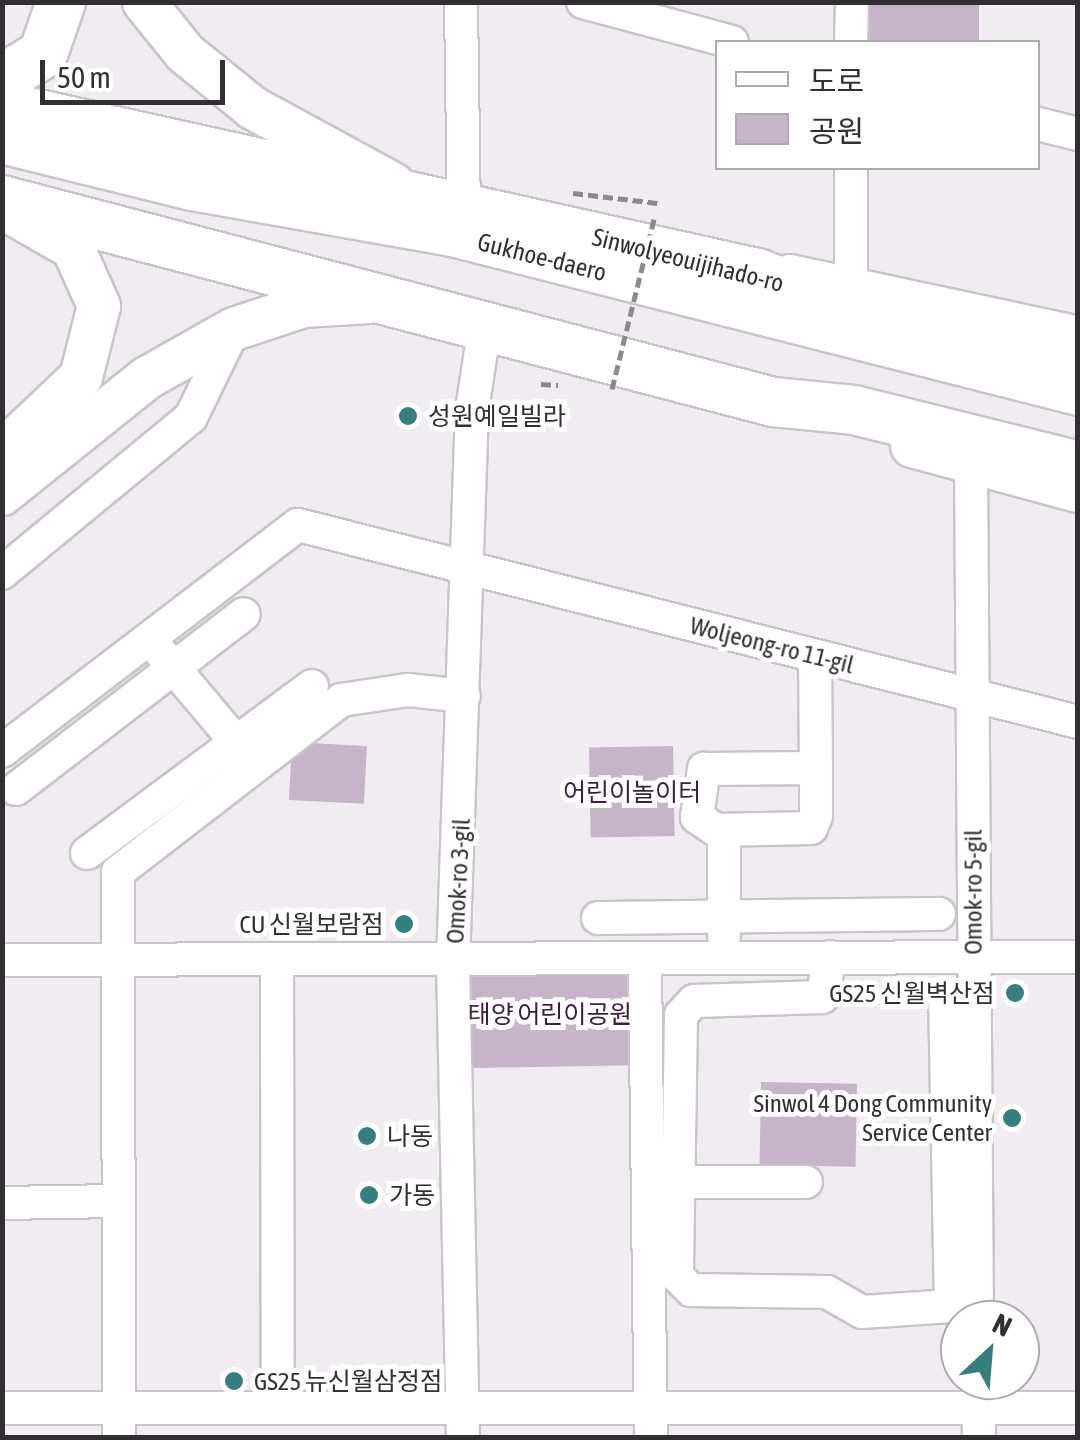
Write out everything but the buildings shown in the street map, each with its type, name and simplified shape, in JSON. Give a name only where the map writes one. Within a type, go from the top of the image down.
[{"type":"highway","points":[[2,79],[43,54],[61,2]]},
{"type":"highway","name":"Sinwolyeouijihado-ro","points":[[2,106],[758,273],[846,307],[1078,365]]},
{"type":"highway","points":[[2,200],[773,402],[854,410],[1078,466]]},
{"type":"main road","points":[[144,2],[184,52],[253,108],[411,194]]},
{"type":"main road","name":"Gukhoe-daero","points":[[2,142],[192,189],[452,234],[1078,394]]},
{"type":"main road","name":"Gukhoe-daero","points":[[2,162],[180,205],[446,250],[1078,411]]},
{"type":"main road","points":[[2,208],[73,248],[100,306],[81,377],[2,452]]},
{"type":"main road","points":[[758,273],[851,282],[1078,338]]},
{"type":"main road","points":[[2,494],[147,378],[234,329],[303,306],[392,300]]},
{"type":"main road","points":[[773,402],[971,464],[1078,491]]},
{"type":"street","points":[[461,2],[464,207]]},
{"type":"street","points":[[582,2],[661,13],[727,40]]},
{"type":"street","points":[[852,2],[852,40]]},
{"type":"street","points":[[1040,124],[1078,134]]},
{"type":"street","points":[[851,282],[852,170]]},
{"type":"street","name":"Omok-ro 3-gil","points":[[463,1422],[453,964],[466,567],[485,325]]},
{"type":"street","points":[[2,573],[191,417],[234,329]]},
{"type":"street","name":"Omok-ro 5-gil","points":[[971,464],[978,1300]]},
{"type":"street","name":"Woljeong-ro 11-gil","points":[[148,638],[298,525],[1078,722]]},
{"type":"street","points":[[16,790],[244,614]]},
{"type":"street","points":[[2,751],[148,638],[236,742]]},
{"type":"street","points":[[815,656],[816,768],[811,828],[724,830],[698,817],[704,769],[816,768]]},
{"type":"street","points":[[87,853],[312,686]]},
{"type":"street","points":[[118,1422],[116,958],[123,865],[341,700],[408,690],[464,696]]},
{"type":"street","points":[[724,830],[724,959]]},
{"type":"street","points":[[598,918],[939,914]]},
{"type":"street","points":[[2,960],[116,958],[453,964],[973,955],[1078,957]]},
{"type":"street","points":[[830,957],[822,997],[684,1008],[677,1276],[691,1290],[828,1292],[862,1312],[946,1311],[954,1294],[945,1004]]},
{"type":"street","points":[[276,960],[278,1407]]},
{"type":"street","points":[[645,962],[650,1422]]},
{"type":"street","points":[[678,1182],[806,1182]]},
{"type":"street","points":[[2,1203],[117,1202]]},
{"type":"street","points":[[2,1408],[118,1422],[278,1407],[463,1422],[650,1422],[979,1408],[1078,1408]]},
{"type":"path","points":[[564,192],[658,203]]},
{"type":"path","points":[[612,389],[655,216]]},
{"type":"green space","points":[[868,3],[979,3],[979,40],[868,40]]},
{"type":"green space","points":[[292,742],[367,746],[364,804],[289,800]]},
{"type":"green space","name":"어린이놀이터","points":[[673,746],[675,836],[591,837],[589,747]]},
{"type":"green space","name":"태양 어린이공원","points":[[645,962],[647,1065],[455,1068],[453,965]]},
{"type":"green space","points":[[761,1082],[857,1084],[856,1167],[760,1165]]},
{"type":"place","name":"성원예일빌라","points":[[408,416]]},
{"type":"place","name":"CU 신월보람점","points":[[404,924]]},
{"type":"place","name":"GS25 신월벽산점","points":[[1015,993]]},
{"type":"place","name":"Sinwol 4 Dong Community Service Center","points":[[1012,1118]]},
{"type":"place","name":"나동","points":[[367,1136]]},
{"type":"place","name":"가동","points":[[369,1195]]},
{"type":"place","name":"GS25 뉴신월삼정점","points":[[234,1381]]}]
